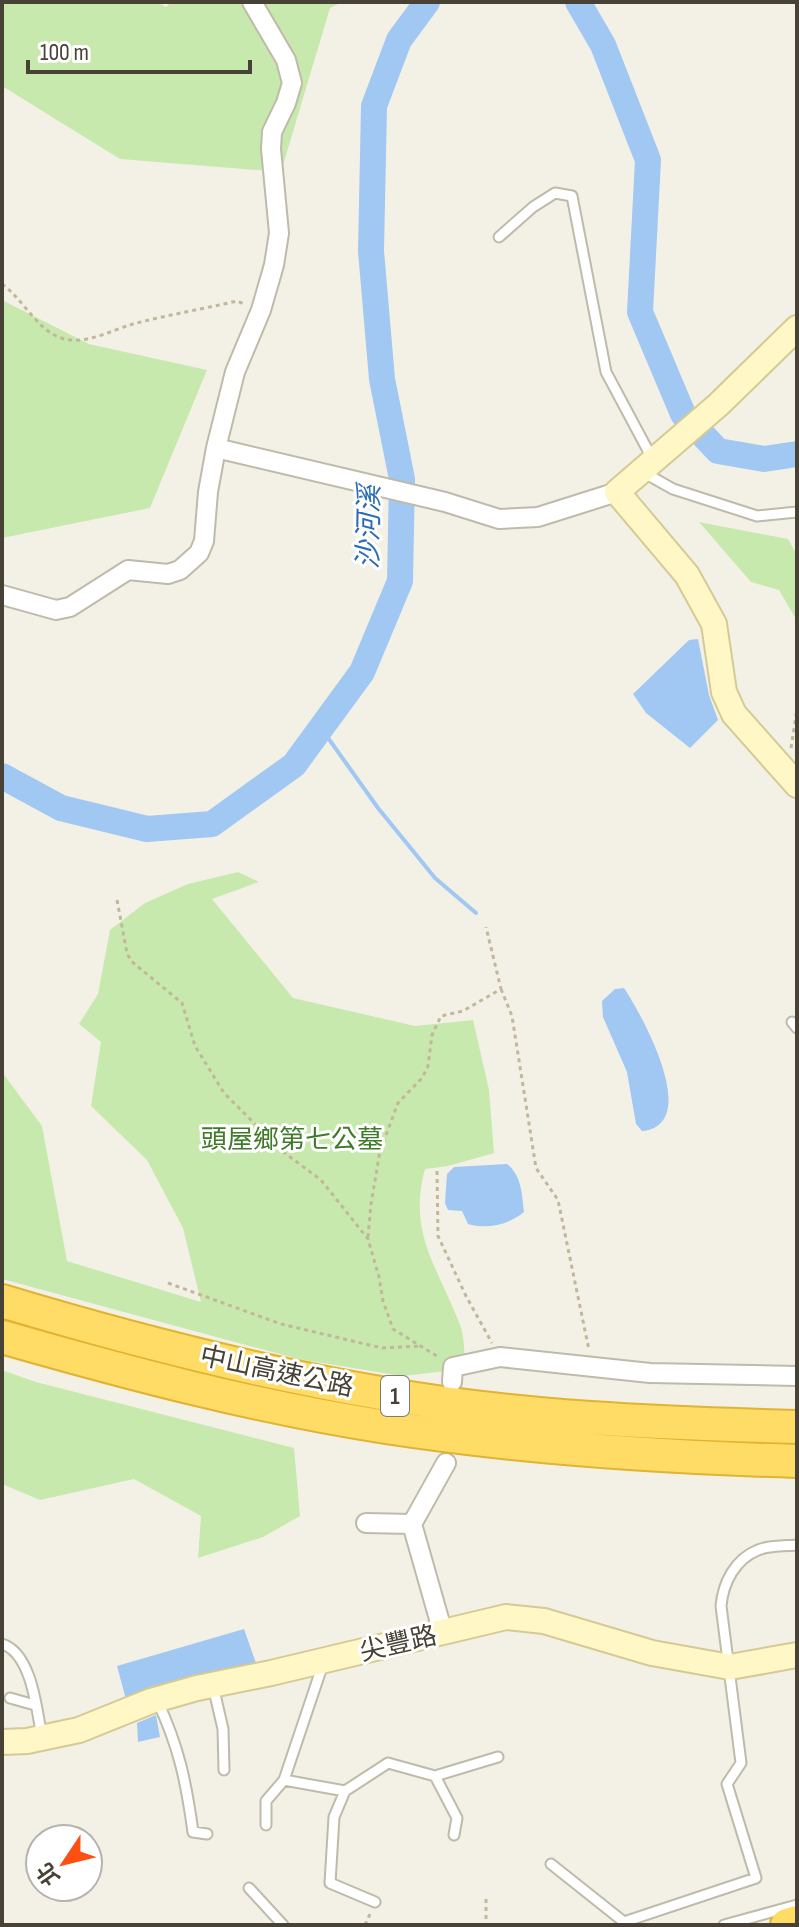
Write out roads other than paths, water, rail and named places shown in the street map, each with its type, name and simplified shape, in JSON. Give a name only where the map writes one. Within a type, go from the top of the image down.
[{"type":"highway","name":"中山高速公路","points":[[2,1301],[134,1339],[386,1395],[585,1417],[797,1427]]},
{"type":"highway","name":"中山高速公路","points":[[2,1337],[126,1372],[384,1427],[584,1450],[797,1461]]},
{"type":"highway","points":[[787,1925],[797,1922]]},
{"type":"street","points":[[2,595],[56,610],[70,607],[128,570],[155,574],[180,570],[199,553],[204,541],[216,448],[235,372],[261,310],[274,265],[279,233],[272,132],[292,83],[286,60],[252,2]]},
{"type":"street","points":[[216,448],[445,502],[499,519],[538,517],[617,492],[718,405],[797,328]]},
{"type":"street","points":[[617,492],[687,575],[714,624],[724,692],[734,714],[792,779]]},
{"type":"street","points":[[452,1374],[500,1357],[650,1373],[797,1376]]},
{"type":"street","points":[[443,1633],[412,1524],[446,1463]]},
{"type":"street","points":[[366,1523],[412,1524]]},
{"type":"street","name":"尖豐路","points":[[2,1742],[79,1730],[157,1700],[212,1685],[506,1617],[544,1621],[652,1653],[730,1667],[797,1655]]},
{"type":"lane","points":[[499,237],[533,207],[555,193],[572,196],[606,372],[651,462],[673,489],[757,516],[797,512]]},
{"type":"lane","points":[[551,1864],[624,1922],[756,1878],[727,1784],[741,1763],[721,1606],[722,1589],[732,1570],[758,1549],[797,1545]]},
{"type":"lane","points":[[2,1644],[12,1647],[23,1662],[42,1738]]},
{"type":"lane","points":[[266,1825],[266,1801],[284,1780],[324,1661]]},
{"type":"lane","points":[[212,1685],[223,1729],[224,1770]]},
{"type":"lane","points":[[10,1698],[35,1705]]},
{"type":"lane","points":[[157,1700],[174,1736],[185,1774],[193,1832],[207,1834]]},
{"type":"lane","points":[[375,1902],[330,1883],[334,1817],[345,1791],[388,1763],[435,1776],[498,1757]]},
{"type":"lane","points":[[435,1776],[457,1818],[454,1835]]},
{"type":"lane","points":[[284,1780],[345,1791]]},
{"type":"lane","points":[[249,1888],[283,1925]]},
{"type":"lane","points":[[724,1925],[797,1905]]},
{"type":"water","points":[[698,639],[709,695],[718,720],[690,748],[646,713],[633,694],[689,640]]},
{"type":"water","points":[[624,988],[654,1044],[668,1090],[667,1110],[659,1124],[642,1131],[636,1124],[627,1072],[603,1017],[602,1001],[615,989]]},
{"type":"water","points":[[507,1164],[518,1180],[524,1212],[505,1223],[483,1226],[468,1224],[462,1211],[448,1210],[445,1203],[447,1174],[454,1167]]},
{"type":"water","points":[[244,1629],[257,1666],[127,1703],[117,1666]]},
{"type":"water","points":[[156,1715],[160,1737],[138,1742],[137,1723]]},
{"type":"waterway","name":"沙河溪","points":[[2,776],[61,808],[147,829],[212,824],[294,765],[362,672],[400,581],[402,479],[382,379],[371,251],[374,106],[399,40],[427,2]]},
{"type":"waterway","name":"沙河溪","points":[[578,2],[603,45],[648,160],[640,312],[683,414],[718,451],[764,459],[797,454]]},
{"type":"waterway","points":[[321,728],[378,808],[435,878],[476,913]]},
{"type":"park label","name":"頭屋鄉第七公墓","points":[[292,1139]]}]
